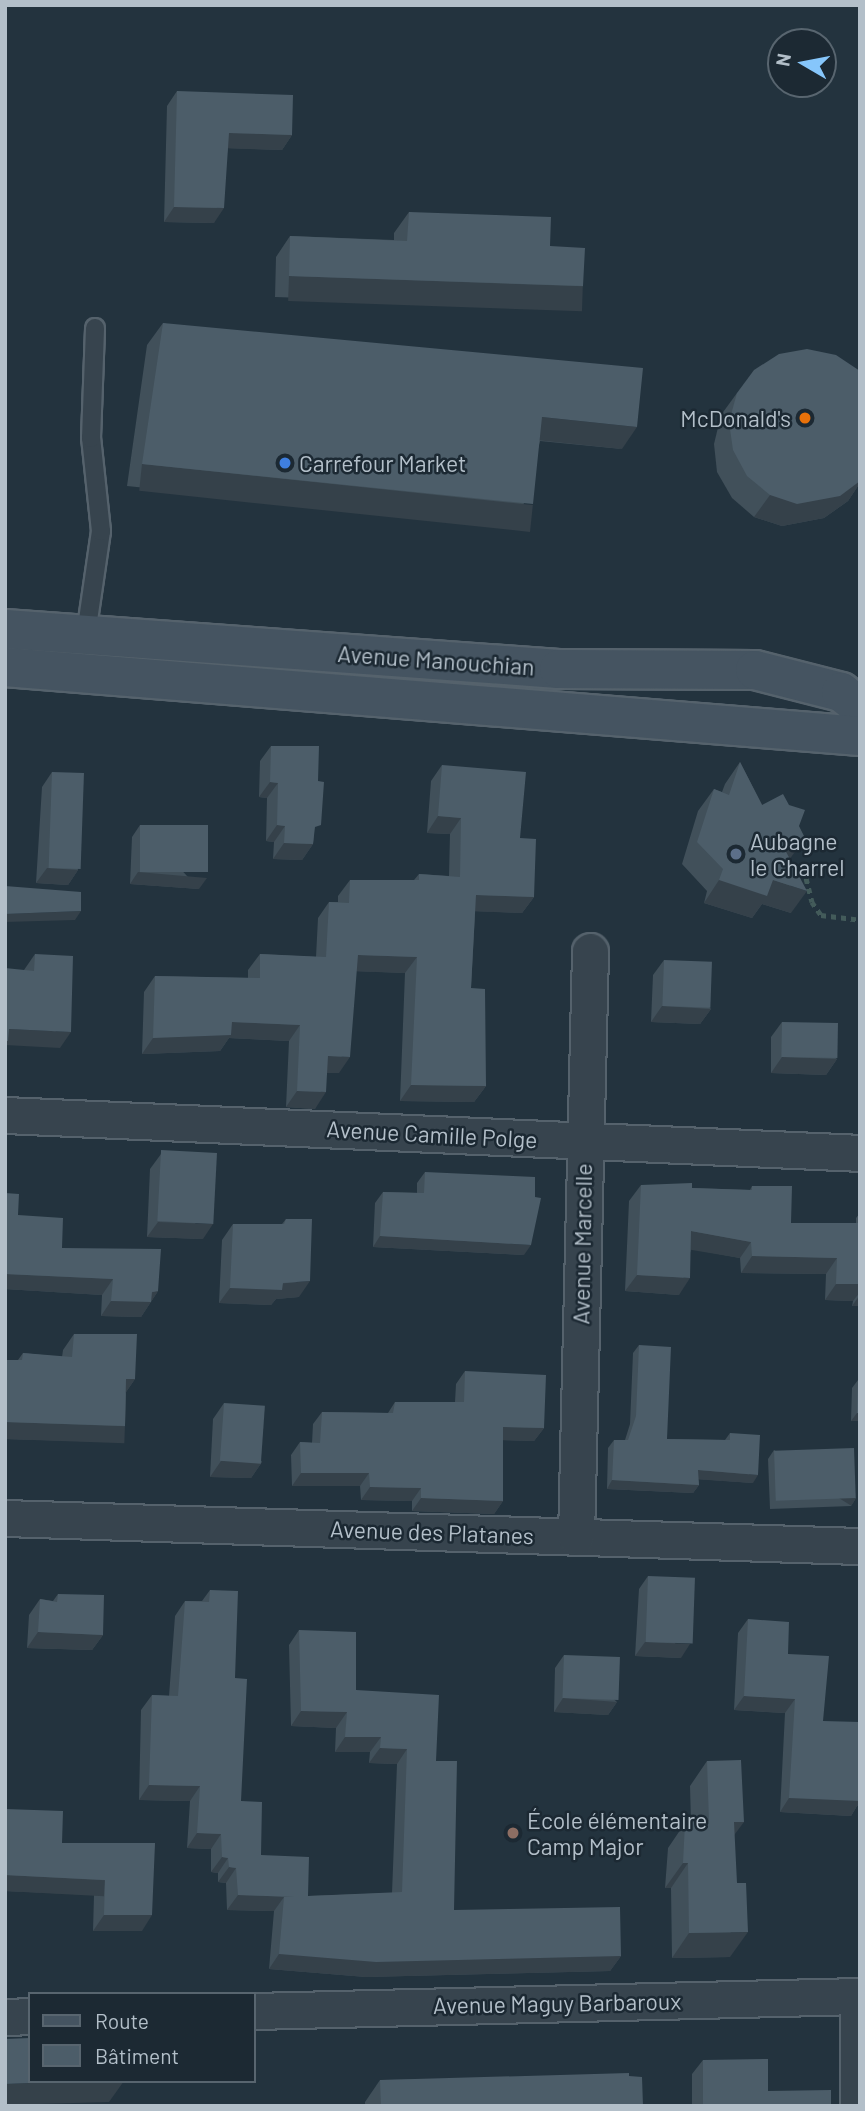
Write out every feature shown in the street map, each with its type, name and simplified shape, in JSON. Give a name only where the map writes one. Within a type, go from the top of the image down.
[{"type":"main road","name":"Avenue Manouchian","points":[[5,629],[559,669],[755,670],[841,692],[860,707]]},
{"type":"main road","name":"Avenue Manouchian","points":[[5,667],[860,736]]},
{"type":"street","name":"Avenue Marcelle","points":[[576,1537],[590,950]]},
{"type":"street","name":"Avenue Camille Polge","points":[[5,1115],[860,1153]]},
{"type":"street","name":"Avenue des Platanes","points":[[5,1518],[860,1546]]},
{"type":"street","name":"Avenue Maguy Barbaroux","points":[[256,2011],[859,1996]]},
{"type":"street","points":[[858,2106],[859,1996]]},
{"type":"street","points":[[5,2017],[28,2016]]},
{"type":"lane","points":[[86,634],[100,531],[91,438],[95,328]]},
{"type":"path","points":[[804,869],[812,902],[821,915],[860,920]]},
{"type":"building","points":[[177,91],[293,95],[292,135],[229,133],[224,208],[174,207]]},
{"type":"building","points":[[409,212],[551,217],[550,246],[585,248],[583,286],[289,276],[290,236],[407,241]]},
{"type":"building","points":[[163,323],[643,368],[637,427],[542,417],[533,504],[142,464]]},
{"type":"building","points":[[807,349],[836,355],[860,371],[860,481],[840,496],[797,504],[770,495],[747,476],[733,450],[729,422],[737,393],[754,370],[779,354]]},
{"type":"building","points":[[271,746],[319,746],[318,781],[324,782],[321,825],[315,827],[313,844],[284,843],[285,826],[277,825],[278,783],[270,782]]},
{"type":"building","name":"Aubagne le Charrel","points":[[740,762],[762,805],[783,794],[789,805],[805,810],[799,826],[805,838],[784,848],[807,891],[773,880],[767,896],[719,880],[723,869],[697,842],[714,789],[729,795]]},
{"type":"building","points":[[442,765],[526,772],[520,838],[536,839],[534,897],[476,895],[471,988],[485,989],[486,1086],[411,1085],[417,957],[358,955],[350,1057],[328,1056],[326,1092],[297,1091],[300,1025],[232,1022],[231,1035],[153,1038],[155,976],[260,978],[260,954],[326,957],[329,902],[349,903],[350,880],[419,880],[419,874],[460,877],[461,818],[438,816]]},
{"type":"building","points":[[52,772],[84,773],[81,869],[49,868]]},
{"type":"building","points":[[140,825],[208,825],[208,872],[140,872]]},
{"type":"building","points":[[5,886],[81,892],[81,911],[5,914]]},
{"type":"building","points":[[35,954],[73,956],[71,1032],[9,1029],[8,1041],[5,1041],[5,968],[34,971]]},
{"type":"building","points":[[664,960],[712,962],[710,1008],[662,1006]]},
{"type":"building","points":[[782,1022],[838,1023],[837,1058],[781,1057]]},
{"type":"building","points":[[161,1150],[217,1153],[213,1224],[157,1221]]},
{"type":"building","points":[[425,1172],[535,1177],[535,1197],[541,1198],[531,1245],[380,1236],[383,1192],[424,1193]]},
{"type":"building","points":[[692,1183],[692,1188],[752,1190],[752,1186],[792,1186],[791,1223],[860,1223],[860,1284],[836,1284],[837,1258],[752,1256],[751,1242],[691,1231],[690,1278],[637,1275],[641,1185]]},
{"type":"building","points":[[5,1193],[19,1194],[18,1215],[63,1218],[62,1248],[161,1249],[158,1291],[152,1292],[151,1302],[111,1301],[113,1279],[5,1274]]},
{"type":"building","points":[[286,1219],[312,1219],[310,1281],[283,1283],[282,1290],[230,1288],[233,1224],[284,1224]]},
{"type":"building","points":[[74,1334],[137,1334],[135,1379],[126,1379],[125,1426],[5,1422],[5,1360],[22,1360],[23,1353],[72,1357]]},
{"type":"building","points":[[639,1345],[671,1347],[667,1439],[730,1440],[730,1433],[760,1435],[758,1475],[698,1470],[699,1485],[612,1480],[614,1440],[628,1440],[636,1416]]},
{"type":"building","points":[[465,1371],[546,1375],[544,1428],[503,1427],[503,1501],[421,1498],[421,1488],[370,1487],[369,1473],[301,1473],[300,1442],[320,1443],[322,1412],[393,1413],[395,1402],[464,1402]]},
{"type":"building","points":[[860,1380],[860,1413],[857,1413]]},
{"type":"building","points":[[224,1403],[265,1406],[261,1464],[220,1461]]},
{"type":"building","points":[[854,1448],[856,1498],[776,1501],[774,1451]]},
{"type":"building","points":[[648,1576],[695,1578],[693,1644],[646,1642]]},
{"type":"building","points":[[210,1590],[238,1591],[235,1678],[247,1679],[241,1801],[262,1802],[261,1855],[309,1857],[308,1896],[402,1892],[407,1749],[380,1748],[381,1737],[345,1737],[347,1712],[301,1711],[299,1630],[356,1632],[356,1690],[439,1695],[436,1761],[457,1761],[454,1910],[620,1907],[621,1956],[376,1962],[279,1954],[284,1897],[295,1897],[238,1895],[236,1868],[229,1867],[228,1858],[222,1857],[221,1834],[197,1833],[200,1786],[149,1785],[152,1695],[178,1696],[185,1601],[209,1602]]},
{"type":"building","points":[[58,1594],[104,1595],[103,1635],[38,1632],[40,1599],[57,1602]]},
{"type":"building","points":[[748,1619],[789,1622],[788,1654],[829,1656],[823,1721],[860,1722],[860,1801],[789,1798],[795,1699],[744,1696]]},
{"type":"building","points":[[564,1655],[620,1657],[618,1700],[562,1698]]},
{"type":"building","points":[[741,1760],[744,1822],[734,1822],[737,1883],[746,1883],[748,1932],[689,1933],[688,1863],[683,1863],[685,1823],[709,1821],[707,1761]]},
{"type":"building","points":[[5,1809],[63,1811],[62,1843],[155,1843],[152,1915],[104,1915],[105,1880],[5,1875]]},
{"type":"building","points":[[28,2038],[29,2083],[5,2084],[5,2039]]},
{"type":"building","points":[[768,2059],[768,2091],[831,2090],[831,2106],[703,2106],[703,2060]]},
{"type":"building","points":[[629,2073],[629,2076],[642,2077],[643,2106],[381,2106],[380,2080]]},
{"type":"building","points":[[274,2104],[323,2106],[274,2106]]},
{"type":"place","name":"McDonald's","points":[[805,418]]},
{"type":"place","name":"Carrefour Market","points":[[285,463]]},
{"type":"place","name":"Aubagne le Charrel","points":[[736,854]]},
{"type":"place","name":"École élémentaire Camp Major","points":[[513,1833]]}]
